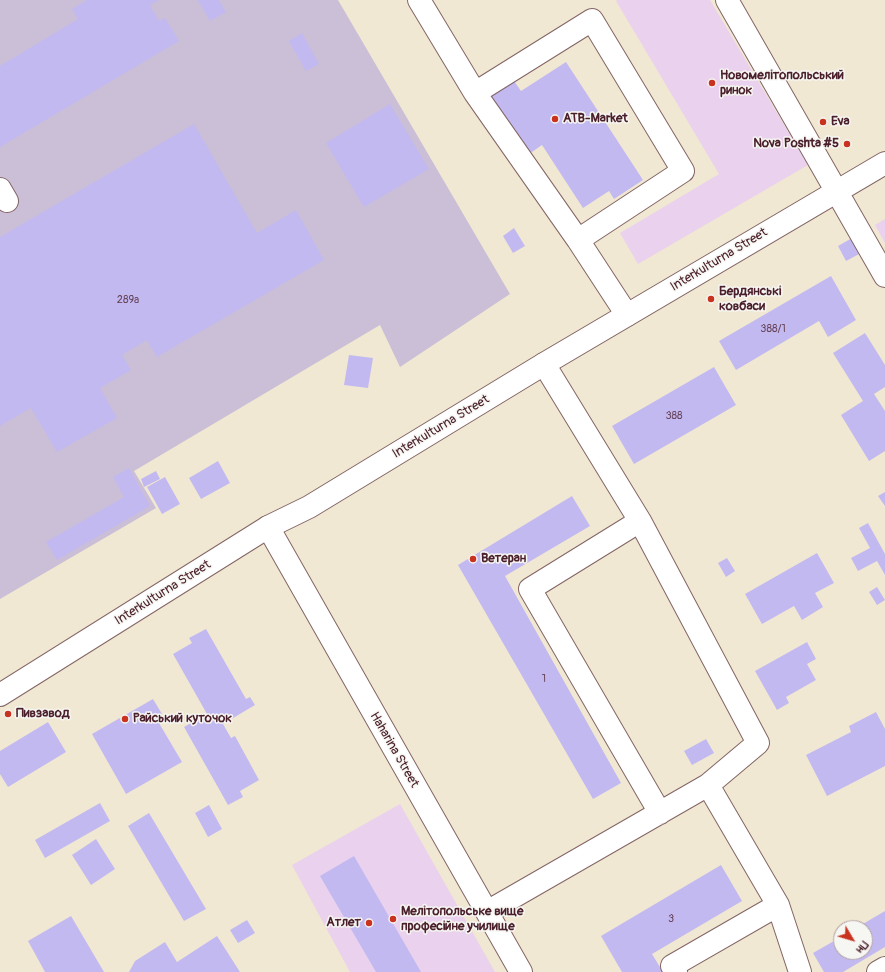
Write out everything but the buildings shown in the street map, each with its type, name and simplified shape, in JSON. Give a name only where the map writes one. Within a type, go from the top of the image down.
[{"type":"street","points":[[419,0],[474,93],[578,240],[627,315]]},
{"type":"street","points":[[727,0],[885,276]]},
{"type":"street","points":[[474,93],[592,20],[683,171],[578,240]]},
{"type":"street","name":"Interkulturna Street","points":[[0,694],[268,527],[310,507],[544,364],[885,163]]},
{"type":"street","points":[[487,912],[708,785],[758,743],[640,521],[544,364]]},
{"type":"street","points":[[640,521],[530,589],[660,812]]},
{"type":"street","name":"Haharina Street","points":[[268,527],[521,972]]},
{"type":"street","points":[[708,785],[778,905],[800,972]]},
{"type":"street","points":[[676,972],[672,966],[778,905]]},
{"type":"street","points":[[878,972],[885,968]]},
{"type":"shaded area","points":[[0,0],[338,0],[510,294],[400,367],[380,325],[134,471],[156,508],[0,599]]},
{"type":"shaded area","name":"Новомелітопольський ринок","points":[[710,0],[808,165],[638,264],[620,233],[719,174],[616,1]]},
{"type":"shaded area","points":[[885,219],[885,243],[875,225]]},
{"type":"shaded area","name":"Мелітопольське вище професійне училище","points":[[400,804],[495,972],[350,972],[292,865]]},
{"type":"place","name":"Новомелітопольський ринок","points":[[712,83]]},
{"type":"place","name":"ATB-Market","points":[[555,119]]},
{"type":"place","name":"Eva","points":[[823,122]]},
{"type":"place","name":"Nova Poshta #5","points":[[847,144]]},
{"type":"place","name":"Бердянські ковбаси","points":[[711,299]]},
{"type":"place","name":"Ветеран","points":[[473,559]]},
{"type":"place","name":"Пивзавод","points":[[8,714]]},
{"type":"place","name":"Райський куточок","points":[[125,719]]},
{"type":"place","name":"Мелітопольське вище професійне училище","points":[[393,919]]},
{"type":"place","name":"Атлет","points":[[369,923]]}]
